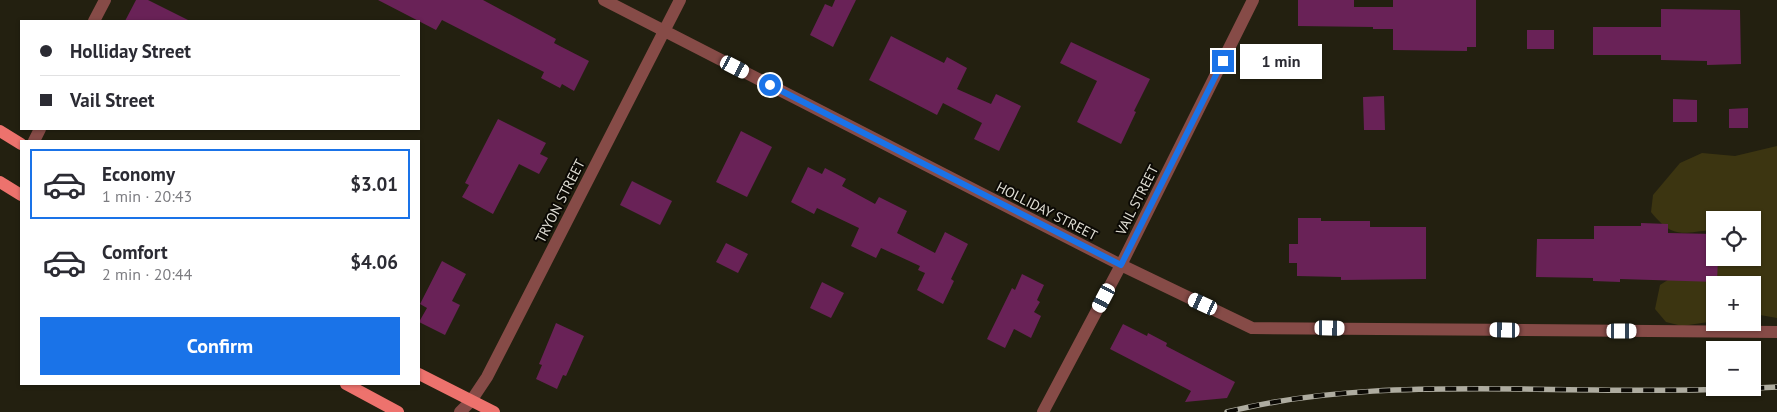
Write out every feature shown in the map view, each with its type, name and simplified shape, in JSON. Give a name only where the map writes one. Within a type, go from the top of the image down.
[{"type":"main road","points":[[0,131],[20,143]]},
{"type":"main road","points":[[0,182],[20,194]]},
{"type":"main road","points":[[420,375],[494,412]]},
{"type":"main road","points":[[348,385],[398,412]]},
{"type":"street","points":[[95,20],[105,0]]},
{"type":"street","name":"HOLLIDAY STREET","points":[[604,0],[1121,265],[1252,328],[1777,332]]},
{"type":"street","name":"TRYON STREET","points":[[460,412],[471,401],[487,378],[680,0]]},
{"type":"street","name":"VAIL STREET","points":[[1043,412],[1121,265],[1253,0]]},
{"type":"shaded area","points":[[1777,146],[1777,318],[1761,315],[1761,276],[1706,276],[1706,322],[1682,326],[1666,322],[1655,309],[1660,285],[1674,276],[1718,266],[1761,266],[1761,211],[1706,211],[1706,231],[1685,233],[1665,227],[1651,212],[1653,195],[1680,163],[1702,153],[1735,156]]},
{"type":"building","points":[[136,0],[148,0],[188,20],[126,20]]},
{"type":"building","points":[[378,0],[483,0],[556,39],[554,43],[589,61],[574,91],[562,84],[560,88],[541,78],[544,72],[442,20],[436,30],[420,20]]},
{"type":"building","points":[[835,0],[856,0],[833,47],[810,35],[825,4],[832,7]]},
{"type":"building","points":[[1298,0],[1354,0],[1354,7],[1393,7],[1393,0],[1476,0],[1476,47],[1467,47],[1467,51],[1393,50],[1393,29],[1298,26]]},
{"type":"building","points":[[1661,9],[1740,10],[1741,64],[1707,65],[1707,61],[1661,60],[1661,55],[1593,55],[1593,27],[1661,27]]},
{"type":"building","points":[[1527,30],[1554,30],[1554,49],[1527,49]]},
{"type":"building","points":[[891,36],[944,63],[947,57],[967,68],[957,89],[991,104],[996,94],[1021,106],[999,151],[974,139],[982,123],[943,103],[937,115],[869,80]]},
{"type":"building","points":[[1071,42],[1150,79],[1134,111],[1136,112],[1121,144],[1077,122],[1097,81],[1060,63]]},
{"type":"building","points":[[1384,96],[1385,130],[1364,130],[1363,97]]},
{"type":"building","points":[[1673,99],[1697,100],[1697,122],[1673,122]]},
{"type":"building","points":[[1748,108],[1748,128],[1729,128],[1729,109]]},
{"type":"building","points":[[498,119],[546,143],[540,154],[548,158],[539,174],[519,164],[493,214],[462,197],[469,185],[465,183]]},
{"type":"building","points":[[741,131],[772,147],[747,197],[716,182]]},
{"type":"building","points":[[808,167],[822,174],[825,168],[846,179],[842,186],[875,204],[879,197],[907,211],[897,233],[935,253],[945,232],[968,244],[951,279],[954,281],[943,304],[917,290],[925,273],[918,270],[920,266],[881,248],[876,258],[851,246],[859,228],[817,208],[814,214],[791,202]]},
{"type":"building","points":[[632,181],[672,201],[660,225],[620,205]]},
{"type":"building","points":[[1298,218],[1321,218],[1321,221],[1370,221],[1370,227],[1426,227],[1426,279],[1341,280],[1341,277],[1297,276],[1297,263],[1289,263],[1289,244],[1298,244]]},
{"type":"building","points":[[1641,223],[1668,224],[1668,233],[1706,234],[1706,266],[1718,266],[1717,276],[1706,276],[1706,282],[1620,279],[1620,282],[1593,281],[1593,278],[1536,277],[1537,239],[1594,239],[1594,226],[1641,226]]},
{"type":"building","points":[[726,243],[748,254],[738,273],[716,262]]},
{"type":"building","points":[[442,261],[466,274],[452,301],[460,305],[445,335],[420,322],[427,308],[420,304]]},
{"type":"building","points":[[1022,274],[1044,285],[1037,300],[1040,302],[1034,312],[1041,316],[1031,338],[1014,329],[1005,348],[987,339],[1012,288],[1015,290]]},
{"type":"building","points":[[822,282],[844,293],[831,318],[810,308]]},
{"type":"building","points":[[556,323],[584,336],[566,376],[563,375],[557,389],[536,379],[542,365],[539,364]]},
{"type":"building","points":[[1123,324],[1147,336],[1148,333],[1167,343],[1166,346],[1235,382],[1227,398],[1185,402],[1191,391],[1110,349]]},
{"type":"railway","points":[[1227,412],[1300,398],[1373,391],[1446,389],[1681,390],[1777,387]]},
{"type":"route","points":[[770,85],[1121,265],[1223,61]]}]
